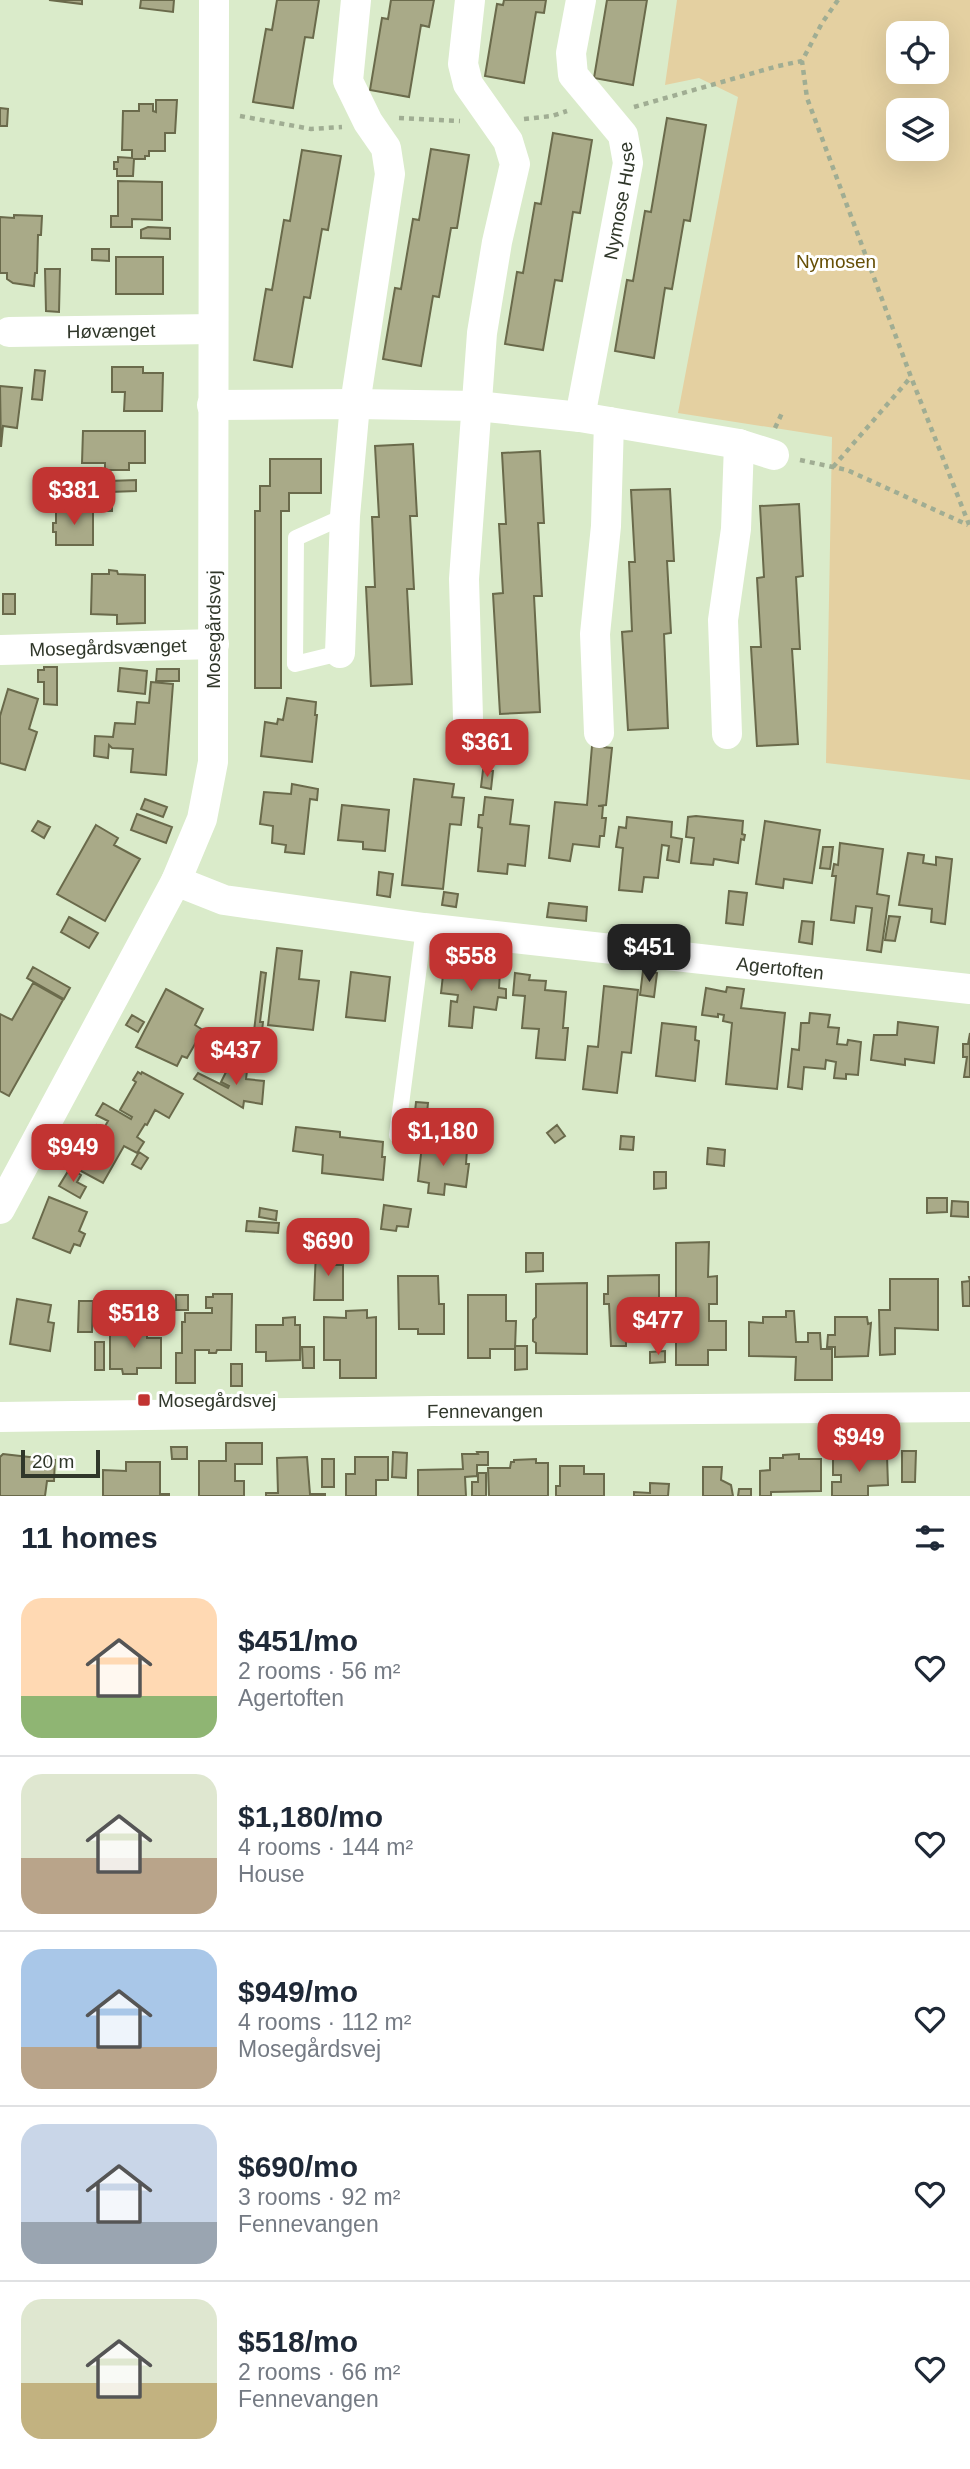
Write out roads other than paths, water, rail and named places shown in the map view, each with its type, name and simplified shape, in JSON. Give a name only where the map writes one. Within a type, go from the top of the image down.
[{"type":"street","name":"Mosegårdsvej","points":[[0,1209],[176,881],[202,818],[213,762],[214,0]]},
{"type":"street","points":[[340,653],[345,516],[355,404],[390,174],[386,148],[368,122],[348,81],[356,0]]},
{"type":"street","points":[[468,718],[464,579],[482,333],[497,242],[515,164],[508,141],[468,84],[463,64],[470,0]]},
{"type":"street","name":"Nymose Huse","points":[[581,0],[571,54],[573,75],[622,135],[628,163],[594,419],[606,526],[595,634],[599,733]]},
{"type":"street","name":"Høvænget","points":[[9,332],[213,329]]},
{"type":"street","points":[[212,405],[477,406],[594,419],[738,444],[774,454]]},
{"type":"street","points":[[727,734],[723,620],[736,529],[738,444]]},
{"type":"street","name":"Mosegårdsvænget","points":[[1,650],[214,644]]},
{"type":"street","name":"Agertoften","points":[[176,881],[224,900],[424,928],[970,989]]},
{"type":"street","name":"Fennevangen","points":[[0,1417],[970,1408]]},
{"type":"lane","points":[[340,653],[295,664],[296,538],[345,516]]},
{"type":"lane","points":[[397,1135],[424,928]]},
{"type":"place","name":"Mosegårdsvej","points":[[144,1400]]},
{"type":"park label","name":"Nymosen","points":[[836,261]]}]
